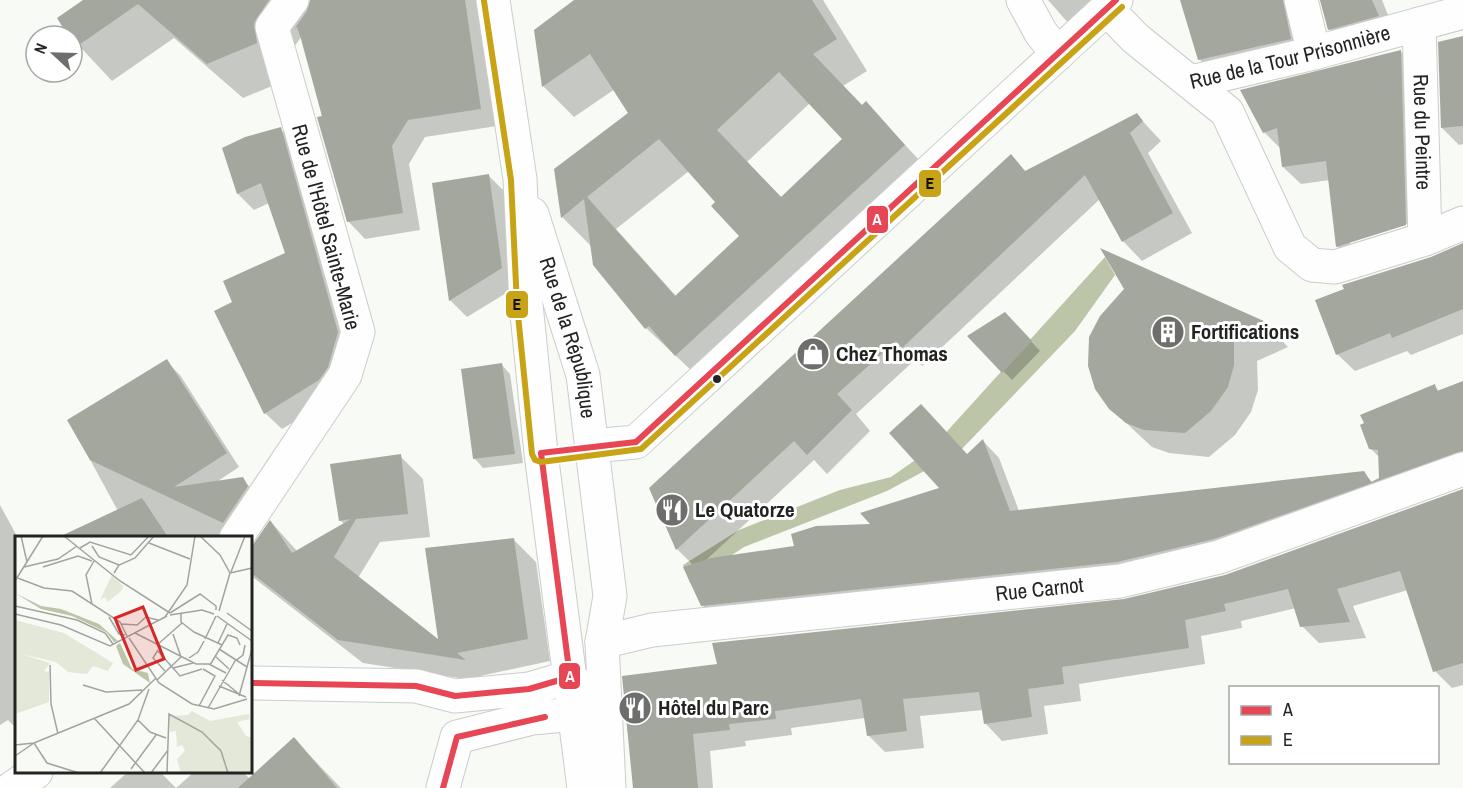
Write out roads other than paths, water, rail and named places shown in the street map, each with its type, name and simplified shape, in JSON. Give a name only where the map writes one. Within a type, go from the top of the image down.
[{"type":"street","name":"Rue de l'Hôtel Sainte-Marie","points":[[237,536],[345,375],[357,332],[272,27],[291,0]]},
{"type":"street","name":"Rue de la République","points":[[493,0],[520,179],[526,304],[541,453],[575,693],[600,783]]},
{"type":"street","points":[[1023,0],[1041,33],[1058,54]]},
{"type":"street","points":[[1301,0],[1314,53]]},
{"type":"street","points":[[541,453],[636,442],[1111,4]]},
{"type":"street","name":"Rue de la Tour Prisonnière","points":[[1111,4],[1135,38],[1191,82],[1314,53],[1463,12]]},
{"type":"street","name":"Rue du Peintre","points":[[1419,24],[1425,239]]},
{"type":"street","points":[[1191,82],[1227,112],[1290,247],[1312,265],[1335,267],[1425,239],[1463,223]]},
{"type":"street","name":"Rue de la République","points":[[520,179],[560,295],[583,375],[610,596],[602,642]]},
{"type":"street","name":"Rue Carnot","points":[[602,642],[652,630],[1120,580],[1218,557],[1463,469]]},
{"type":"street","points":[[457,736],[532,718],[575,693],[602,642]]},
{"type":"street","points":[[600,783],[602,642]]},
{"type":"street","points":[[252,683],[416,686],[455,696],[529,689],[575,693]]},
{"type":"street","points":[[443,788],[457,736],[455,696]]},
{"type":"street","points":[[12,788],[33,773]]},
{"type":"place","name":"Fortifications","points":[[1168,332]]},
{"type":"place","name":"Chez Thomas","points":[[813,354]]},
{"type":"place","name":"Le Quatorze","points":[[672,510]]},
{"type":"place","name":"Hôtel du Parc","points":[[635,708]]}]
